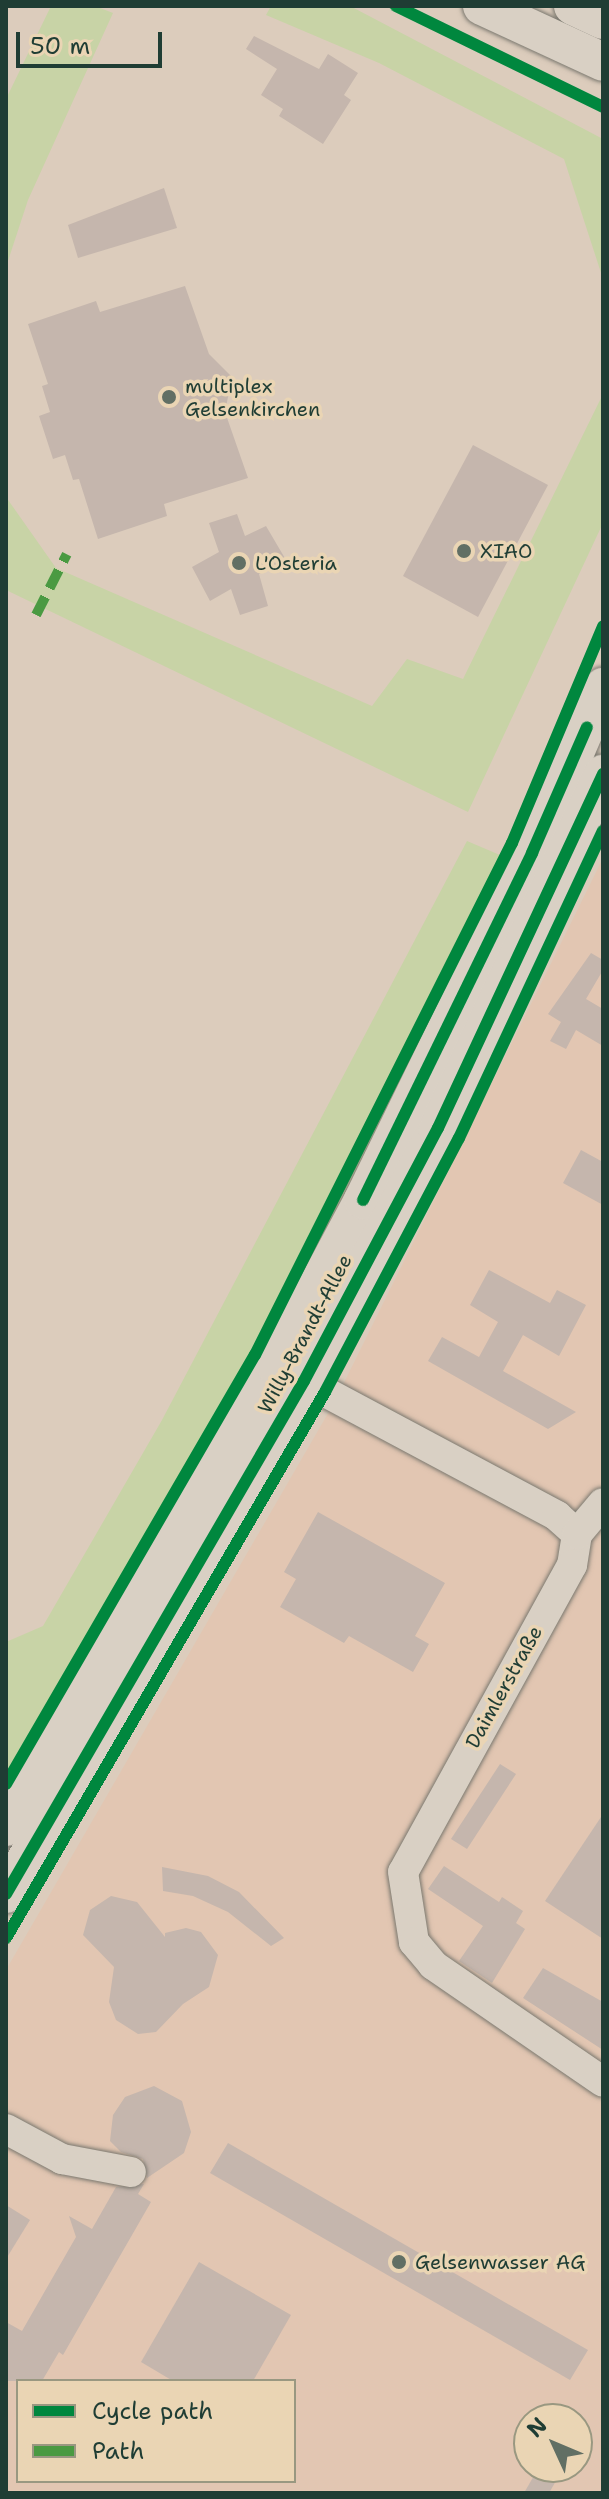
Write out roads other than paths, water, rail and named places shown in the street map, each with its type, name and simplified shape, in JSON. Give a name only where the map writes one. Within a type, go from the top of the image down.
[{"type":"main road","points":[[482,6],[603,62]]},
{"type":"main road","points":[[573,6],[603,20]]},
{"type":"main road","name":"Willy-Brandt-Allee","points":[[6,1894],[290,1373],[603,687]]},
{"type":"main road","name":"Willy-Brandt-Allee","points":[[6,1827],[290,1373],[438,1128],[603,774]]},
{"type":"street","points":[[290,1373],[557,1516],[577,1534],[603,1503]]},
{"type":"street","name":"Daimlerstraße","points":[[577,1534],[572,1565],[403,1872],[414,1942],[433,1965],[603,2082]]},
{"type":"street","points":[[6,2129],[62,2159],[131,2172]]},
{"type":"place","name":"multiplex Gelsenkirchen","points":[[169,397]]},
{"type":"place","name":"XIAO","points":[[464,551]]},
{"type":"place","name":"L'Osteria","points":[[239,563]]},
{"type":"place","name":"Gelsenwasser AG","points":[[399,2262]]}]
